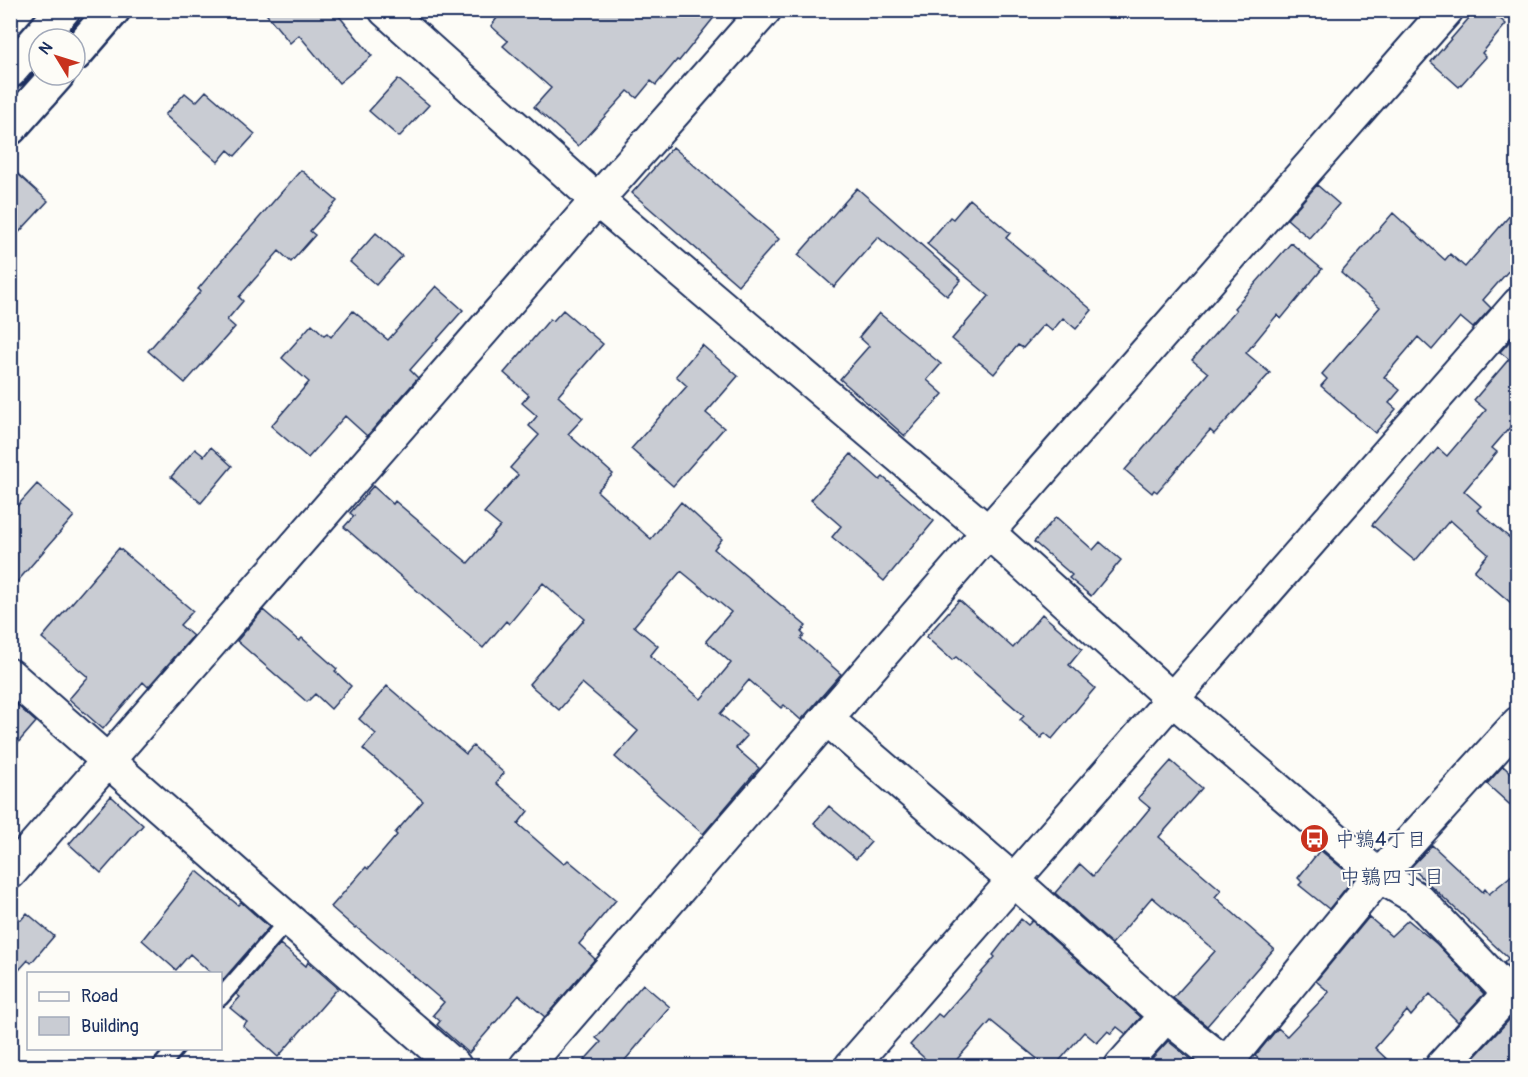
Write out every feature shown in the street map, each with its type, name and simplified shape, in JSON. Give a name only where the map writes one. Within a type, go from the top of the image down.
[{"type":"street","points":[[10,71],[63,10]]},
{"type":"street","points":[[87,40],[113,10]]},
{"type":"street","points":[[385,10],[597,200],[988,532],[1171,698],[1379,876],[1418,899],[1513,998],[1442,1066]]},
{"type":"street","points":[[10,873],[765,10]]},
{"type":"street","points":[[526,1066],[988,532],[1448,10]]},
{"type":"street","points":[[10,128],[46,87]]},
{"type":"street","points":[[851,1066],[1518,304]]},
{"type":"street","points":[[10,675],[455,1066]]},
{"type":"street","points":[[827,719],[1166,1016],[1228,1065],[1379,876],[1518,723]]},
{"type":"street","points":[[1121,1066],[1166,1016]]},
{"type":"lane","points":[[222,996],[288,920]]},
{"type":"lane","points":[[160,1066],[174,1050]]},
{"type":"building","points":[[263,10],[334,10],[372,56],[339,83],[299,35],[290,43]]},
{"type":"building","points":[[503,10],[720,10],[679,61],[677,60],[656,85],[651,81],[637,98],[628,91],[578,146],[534,107],[551,88],[503,46],[508,41],[491,26]]},
{"type":"building","points":[[1476,10],[1490,10],[1506,24],[1482,53],[1486,57],[1459,87],[1431,62]]},
{"type":"building","points":[[398,79],[429,105],[399,137],[369,111]]},
{"type":"building","points":[[206,91],[255,134],[235,156],[228,150],[218,162],[165,115],[185,93],[196,102]]},
{"type":"building","points":[[673,147],[779,239],[738,285],[632,193]]},
{"type":"building","points":[[10,167],[48,201],[10,242]]},
{"type":"building","points":[[301,170],[337,201],[310,231],[315,235],[291,262],[279,251],[239,297],[243,301],[227,320],[235,327],[185,383],[148,351],[201,291],[198,289],[224,258]]},
{"type":"building","points":[[1317,185],[1339,204],[1309,238],[1287,219]]},
{"type":"building","points":[[857,188],[961,280],[947,296],[878,237],[834,287],[798,255]]},
{"type":"building","points":[[970,199],[1010,233],[1006,238],[1092,310],[1076,329],[1063,318],[1052,331],[1044,324],[1023,348],[1018,345],[994,374],[952,339],[989,296],[927,244],[950,217],[953,219]]},
{"type":"building","points":[[1518,206],[1518,260],[1483,300],[1491,308],[1473,328],[1460,317],[1432,350],[1418,337],[1384,377],[1400,390],[1389,403],[1396,409],[1375,433],[1321,386],[1327,379],[1322,374],[1380,307],[1341,273],[1393,213],[1445,260],[1450,254],[1465,267]]},
{"type":"building","points":[[376,233],[402,256],[376,285],[350,262]]},
{"type":"building","points":[[1291,243],[1322,269],[1281,319],[1277,315],[1246,353],[1270,373],[1214,434],[1210,430],[1157,492],[1154,490],[1152,493],[1125,470],[1208,373],[1192,360]]},
{"type":"building","points":[[436,286],[463,310],[410,370],[418,378],[367,436],[345,416],[308,458],[271,426],[309,382],[282,358],[312,324],[324,335],[327,333],[331,337],[353,311],[388,340]]},
{"type":"building","points":[[563,310],[603,344],[558,396],[583,418],[568,434],[613,474],[597,491],[651,539],[681,502],[722,539],[714,549],[806,626],[801,632],[804,635],[801,639],[841,674],[801,720],[784,705],[781,708],[749,680],[720,714],[747,736],[736,748],[759,768],[703,834],[615,757],[638,731],[582,683],[559,710],[529,684],[585,619],[543,583],[509,624],[506,621],[483,648],[344,527],[354,516],[350,513],[373,486],[393,504],[395,501],[468,563],[500,526],[484,513],[518,475],[510,468],[539,435],[529,426],[537,416],[522,403],[529,395],[504,373],[550,319],[553,321]],"holes":[[[681,571],[731,612],[706,641],[731,663],[701,699],[650,656],[658,646],[634,626]]]},
{"type":"building","points":[[879,313],[941,364],[927,380],[943,394],[905,436],[840,379],[869,346],[859,337]]},
{"type":"building","points":[[1518,332],[1518,418],[1492,448],[1497,452],[1464,491],[1481,506],[1477,510],[1518,545],[1518,609],[1474,571],[1488,554],[1450,520],[1415,561],[1372,525],[1438,448],[1447,456],[1486,410],[1474,400],[1509,359],[1500,352]]},
{"type":"building","points":[[702,345],[738,376],[706,413],[724,428],[673,486],[631,449],[687,386],[676,376]]},
{"type":"building","points":[[211,447],[232,466],[201,503],[171,477],[195,449],[204,456]]},
{"type":"building","points":[[851,454],[880,480],[883,477],[934,521],[884,581],[832,537],[841,526],[811,500]]},
{"type":"building","points":[[37,484],[74,516],[10,590],[10,514]]},
{"type":"building","points":[[1056,517],[1093,550],[1100,542],[1121,560],[1091,596],[1069,578],[1072,575],[1034,542]]},
{"type":"building","points":[[119,548],[193,611],[180,625],[193,636],[148,687],[143,682],[103,729],[69,699],[88,677],[42,638]]},
{"type":"building","points":[[959,600],[1013,648],[1042,614],[1082,649],[1069,665],[1095,688],[1052,739],[1045,733],[1041,738],[1020,720],[1024,716],[956,657],[952,660],[926,637]]},
{"type":"building","points":[[263,610],[299,641],[302,638],[337,669],[335,671],[351,686],[331,709],[315,694],[307,702],[237,641]]},
{"type":"building","points":[[387,686],[466,754],[473,746],[504,773],[496,783],[528,811],[518,824],[564,864],[568,860],[616,900],[579,944],[595,959],[545,1017],[519,995],[469,1053],[437,1025],[440,1021],[433,1015],[444,1002],[331,907],[366,867],[368,869],[423,801],[363,749],[376,734],[359,719]]},
{"type":"building","points":[[10,699],[36,722],[10,752]]},
{"type":"building","points":[[1171,761],[1202,788],[1159,837],[1221,890],[1215,897],[1274,949],[1207,1026],[1173,998],[1215,951],[1152,897],[1112,944],[1055,893],[1080,864],[1093,876],[1150,808],[1138,798]]},
{"type":"building","points":[[1503,766],[1518,780],[1518,812],[1487,784]]},
{"type":"building","points":[[111,796],[143,825],[101,873],[69,844]]},
{"type":"building","points":[[829,806],[871,842],[856,859],[814,823]]},
{"type":"building","points":[[1432,845],[1483,892],[1485,889],[1489,894],[1518,870],[1518,977],[1504,963],[1508,958],[1411,867]]},
{"type":"building","points":[[1320,850],[1354,878],[1329,909],[1299,885],[1302,882],[1298,878]]},
{"type":"building","points":[[197,871],[238,905],[241,902],[269,927],[222,981],[222,972],[210,972],[190,954],[176,970],[142,940]]},
{"type":"building","points":[[10,912],[21,920],[27,913],[54,936],[31,963],[28,960],[10,980]]},
{"type":"building","points":[[1369,917],[1391,936],[1408,920],[1437,944],[1484,994],[1458,1022],[1430,994],[1411,1016],[1407,1011],[1375,1048],[1394,1066],[1268,1066],[1255,1056],[1278,1028],[1287,1036],[1329,992],[1316,981]]},
{"type":"building","points":[[1021,919],[1028,925],[1032,921],[1141,1017],[1126,1034],[1117,1027],[1111,1034],[1108,1031],[1097,1043],[1084,1032],[1055,1066],[1046,1066],[991,1021],[951,1066],[933,1066],[910,1045],[938,1014],[942,1017],[995,957],[993,955]]},
{"type":"building","points":[[280,944],[306,966],[308,962],[338,988],[278,1057],[243,1026],[247,1022],[230,1008],[240,997],[236,994]]},
{"type":"building","points":[[643,984],[670,1007],[620,1066],[579,1066],[601,1042],[596,1038]]},
{"type":"building","points":[[1510,1019],[1518,1020],[1518,1066],[1466,1066]]},
{"type":"building","points":[[1168,1041],[1198,1065],[1200,1066],[1145,1066]]},
{"type":"place","name":"中鶉4丁目","points":[[1314,839]]},
{"type":"district","name":"中鶉四丁目","points":[[1392,877]]}]
